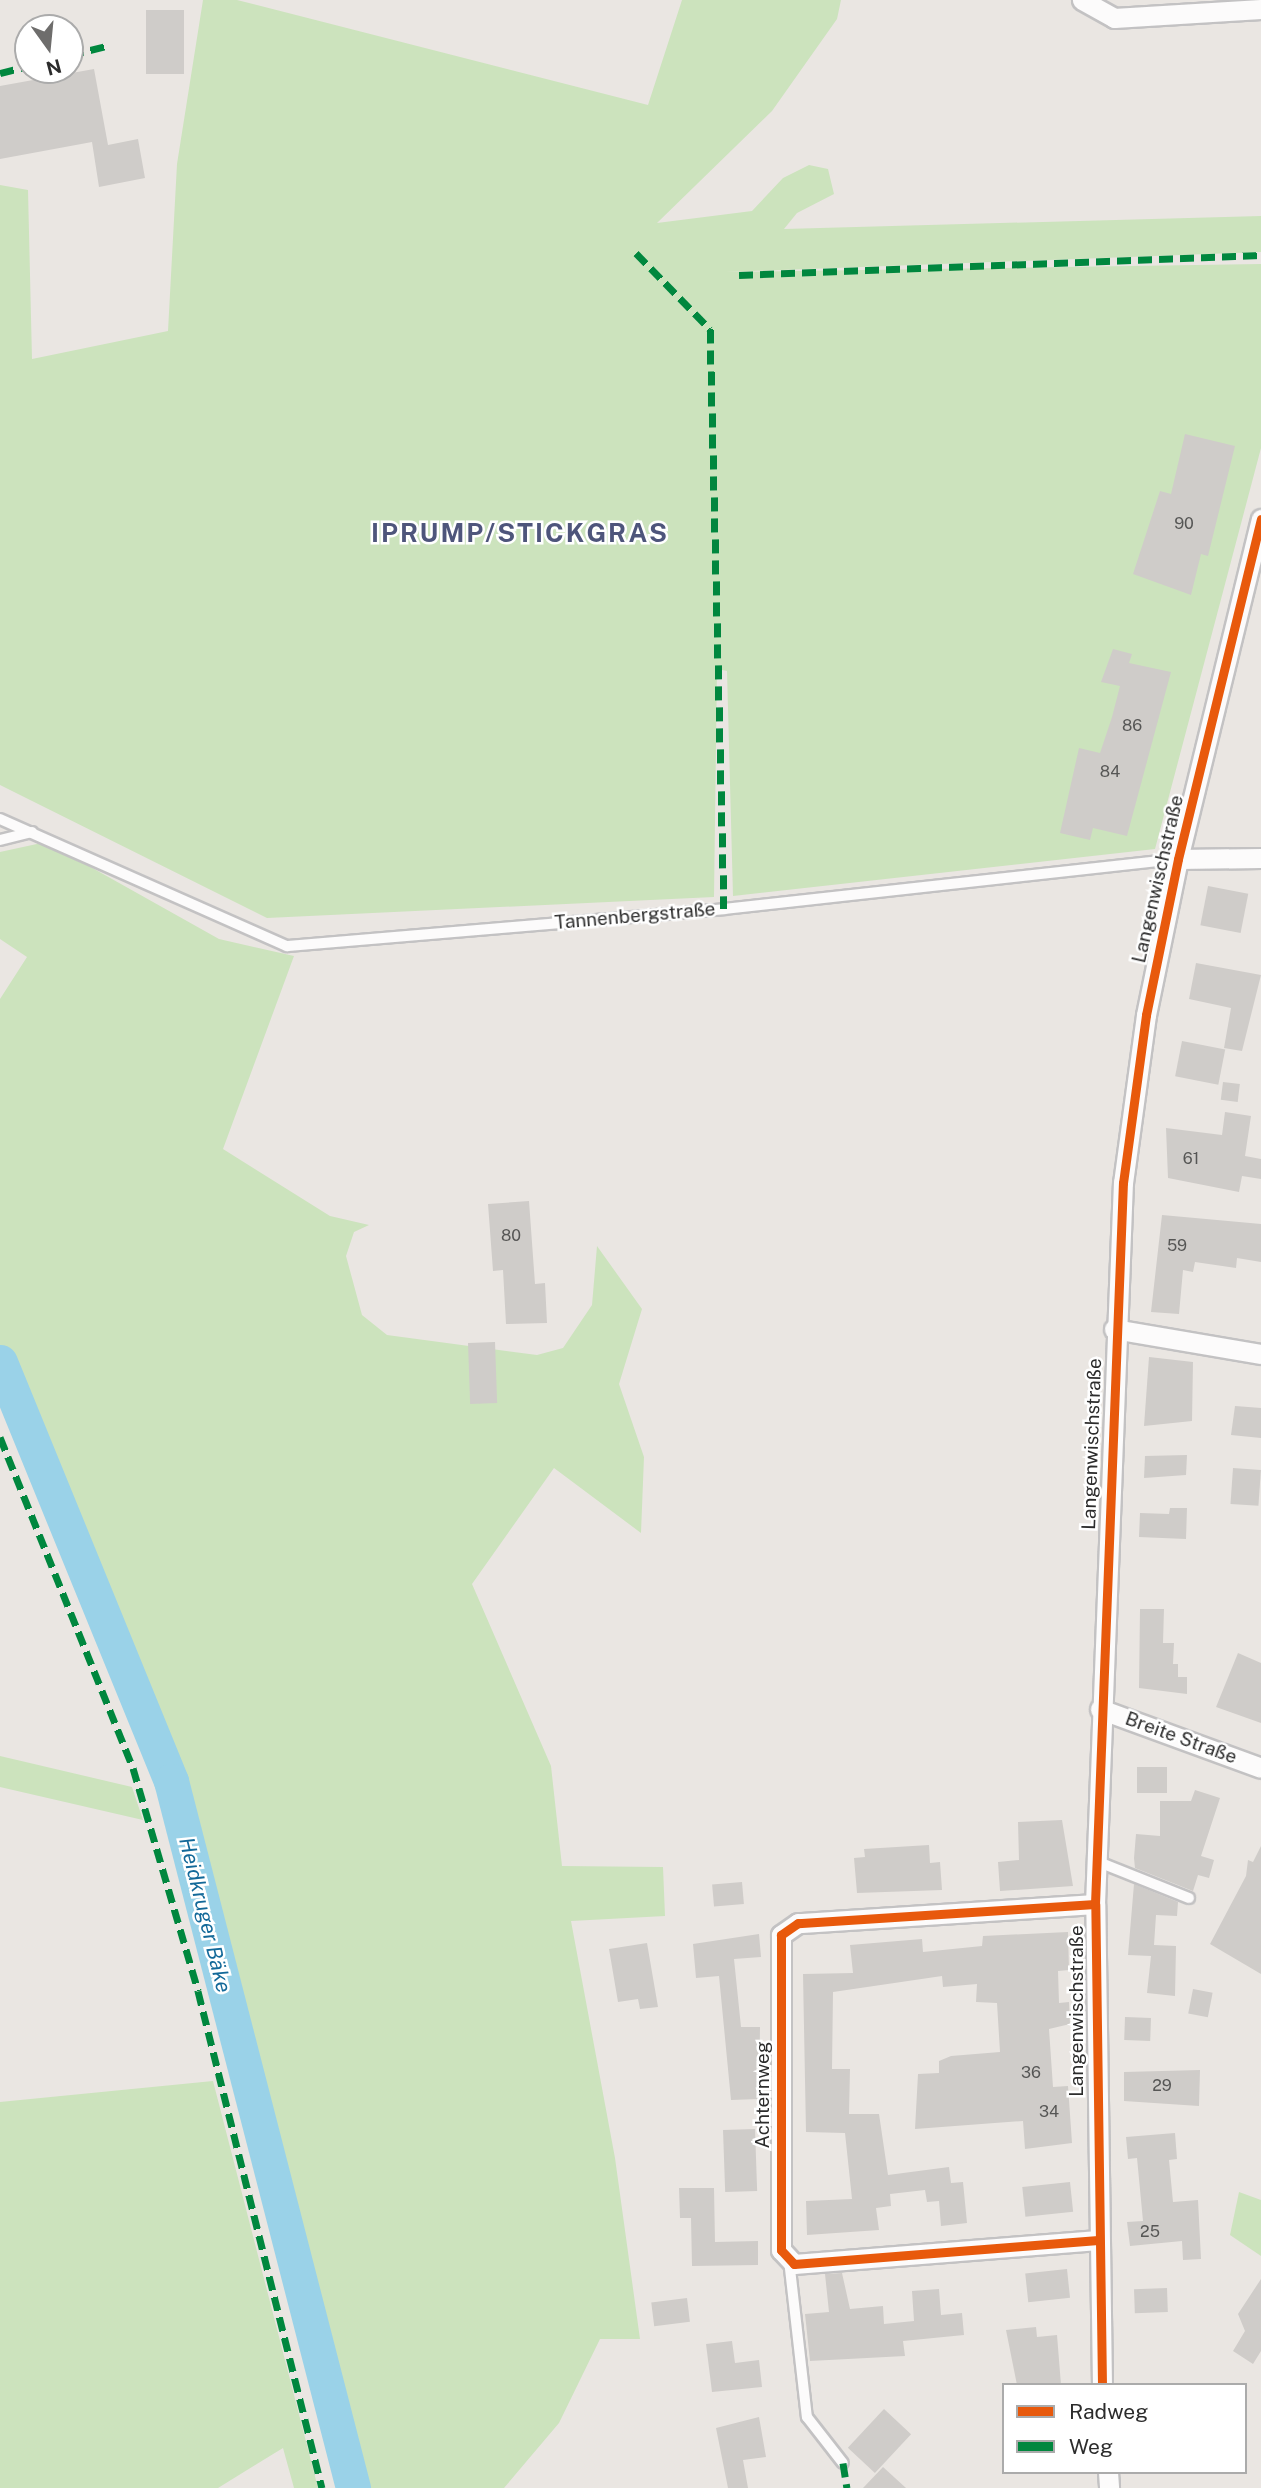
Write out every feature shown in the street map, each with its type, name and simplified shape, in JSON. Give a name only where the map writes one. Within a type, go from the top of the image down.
[{"type":"street","points":[[1082,0],[1114,18],[1261,9]]},
{"type":"street","name":"Langenwischstraße","points":[[1102,2383],[1095,1903],[1114,1329],[1122,1183],[1146,1015],[1178,859],[1261,519]]},
{"type":"street","name":"Tannenbergstraße","points":[[1178,859],[1261,858]]},
{"type":"street","points":[[1114,1329],[1261,1354]]},
{"type":"street","name":"Breite Straße","points":[[1100,1709],[1261,1768]]},
{"type":"street","name":"Achternweg","points":[[789,2259],[781,2250],[781,1935],[797,1923],[1095,1903]]},
{"type":"street","points":[[789,2259],[794,2264],[1098,2240]]},
{"type":"lane","name":"Tannenbergstraße","points":[[0,819],[287,946],[724,909],[1178,859]]},
{"type":"lane","points":[[0,839],[32,832]]},
{"type":"lane","points":[[1096,1861],[1189,1898]]},
{"type":"lane","points":[[789,2259],[807,2417],[843,2463]]},
{"type":"green space","points":[[203,0],[237,0],[648,105],[682,0],[841,0],[837,19],[772,111],[657,223],[752,211],[783,178],[809,165],[828,169],[834,194],[797,213],[784,229],[1261,216],[1261,252],[726,272],[1261,264],[1261,448],[1155,849],[733,896],[727,671],[717,669],[714,897],[267,918],[0,785],[0,185],[28,190],[32,359],[168,331],[177,164]]},
{"type":"green space","points":[[46,842],[219,939],[294,956],[223,1149],[330,1216],[369,1225],[354,1232],[346,1256],[362,1315],[387,1335],[537,1355],[563,1348],[592,1305],[597,1246],[642,1309],[619,1384],[644,1457],[641,1533],[554,1468],[472,1584],[551,1766],[562,1866],[663,1867],[665,1916],[571,1921],[615,2158],[640,2339],[600,2339],[559,2423],[504,2488],[355,2488],[173,1780],[0,1356],[0,999],[27,957],[0,939],[0,852]]},
{"type":"green space","points":[[0,1756],[132,1787],[143,1820],[0,1787]]},
{"type":"green space","points":[[213,2081],[318,2488],[294,2488],[283,2448],[218,2488],[0,2488],[0,2102]]},
{"type":"green space","points":[[1239,2192],[1261,2200],[1261,2256],[1230,2235]]},
{"type":"building","points":[[146,10],[184,10],[184,74],[146,74]]},
{"type":"building","points":[[94,69],[108,145],[138,139],[145,178],[99,187],[92,142],[0,159],[0,86],[14,83],[84,84],[84,71]]},
{"type":"building","points":[[1185,434],[1235,446],[1208,556],[1201,554],[1191,595],[1133,574],[1160,491],[1171,494]]},
{"type":"building","points":[[1113,649],[1132,654],[1129,663],[1171,672],[1127,836],[1093,828],[1090,840],[1060,833],[1079,748],[1100,753],[1112,717],[1120,686],[1101,682]]},
{"type":"building","points":[[1208,886],[1248,894],[1241,933],[1200,925]]},
{"type":"building","points":[[1196,963],[1261,975],[1242,1051],[1224,1048],[1231,1008],[1189,999]]},
{"type":"building","points":[[1182,1041],[1225,1049],[1218,1085],[1175,1076]]},
{"type":"building","points":[[1223,1082],[1240,1084],[1238,1102],[1221,1100]]},
{"type":"building","points":[[1225,1112],[1251,1116],[1245,1156],[1261,1159],[1261,1179],[1242,1176],[1239,1192],[1168,1178],[1166,1128],[1222,1135]]},
{"type":"building","points":[[529,1201],[535,1284],[545,1283],[547,1323],[506,1324],[503,1270],[493,1271],[488,1204]]},
{"type":"building","points":[[1162,1215],[1261,1224],[1261,1262],[1237,1258],[1236,1268],[1195,1262],[1193,1272],[1183,1270],[1179,1314],[1151,1312]]},
{"type":"building","points":[[495,1342],[497,1403],[470,1404],[468,1343]]},
{"type":"building","points":[[1149,1357],[1193,1362],[1192,1421],[1144,1426]]},
{"type":"building","points":[[1235,1406],[1261,1408],[1261,1438],[1231,1435]]},
{"type":"building","points":[[1187,1455],[1186,1475],[1144,1478],[1145,1456]]},
{"type":"building","points":[[1233,1468],[1261,1470],[1258,1506],[1230,1504]]},
{"type":"building","points":[[1170,1508],[1187,1508],[1186,1539],[1139,1537],[1140,1513],[1169,1514]]},
{"type":"building","points":[[1140,1609],[1164,1609],[1163,1643],[1174,1643],[1173,1664],[1178,1664],[1178,1677],[1187,1677],[1187,1694],[1139,1688]]},
{"type":"building","points":[[1238,1653],[1261,1663],[1261,1723],[1216,1707]]},
{"type":"building","points":[[1137,1767],[1167,1767],[1167,1793],[1137,1793]]},
{"type":"building","points":[[1195,1790],[1220,1798],[1201,1856],[1214,1860],[1209,1878],[1198,1875],[1193,1891],[1135,1868],[1134,1858],[1136,1834],[1160,1836],[1160,1801],[1191,1801]]},
{"type":"building","points":[[1062,1820],[1073,1886],[1000,1891],[998,1862],[1019,1860],[1018,1822]]},
{"type":"building","points":[[929,1845],[930,1863],[940,1862],[942,1890],[857,1893],[854,1858],[865,1857],[864,1849]]},
{"type":"building","points":[[1261,1846],[1261,1974],[1210,1944],[1246,1876],[1248,1860],[1253,1862]]},
{"type":"building","points":[[742,1882],[744,1904],[714,1907],[712,1885]]},
{"type":"building","points":[[1134,1884],[1178,1902],[1177,1916],[1156,1915],[1154,1945],[1176,1946],[1175,1996],[1147,1993],[1151,1956],[1128,1955]]},
{"type":"building","points":[[1068,1932],[1069,1970],[1058,1971],[1059,2003],[1069,2002],[1070,2024],[1049,2029],[1053,2087],[1068,2086],[1072,2143],[1025,2149],[1023,2121],[915,2129],[918,2074],[939,2073],[939,2061],[951,2056],[1000,2052],[997,2003],[976,2002],[977,1984],[943,1987],[942,1976],[833,1992],[832,2069],[850,2069],[849,2114],[879,2114],[888,2175],[949,2167],[951,2183],[963,2182],[967,2223],[941,2226],[939,2201],[927,2202],[925,2190],[890,2194],[891,2206],[876,2208],[879,2230],[807,2235],[806,2201],[852,2199],[845,2133],[806,2132],[803,1974],[853,1973],[850,1945],[922,1939],[923,1952],[982,1946],[983,1936]]},
{"type":"building","points":[[759,1934],[761,1957],[734,1959],[741,2027],[760,2027],[759,2099],[731,2100],[719,1976],[696,1978],[693,1944]]},
{"type":"building","points":[[647,1943],[658,2007],[640,2009],[638,1999],[618,2002],[609,1949]]},
{"type":"building","points":[[1193,1989],[1213,1993],[1208,2017],[1188,2014]]},
{"type":"building","points":[[1125,2017],[1151,2018],[1150,2041],[1124,2040]]},
{"type":"building","points":[[1200,2070],[1199,2106],[1124,2101],[1124,2072]]},
{"type":"building","points":[[755,2129],[757,2191],[725,2192],[723,2130]]},
{"type":"building","points":[[1175,2133],[1177,2159],[1169,2160],[1173,2202],[1198,2200],[1201,2259],[1183,2260],[1182,2241],[1130,2246],[1127,2222],[1143,2221],[1137,2158],[1128,2159],[1126,2137]]},
{"type":"building","points":[[1070,2182],[1073,2212],[1025,2217],[1022,2187]]},
{"type":"building","points":[[679,2188],[714,2188],[715,2242],[758,2241],[758,2265],[692,2266],[691,2218],[680,2218]]},
{"type":"building","points":[[1067,2269],[1070,2298],[1028,2302],[1025,2273]]},
{"type":"building","points":[[842,2273],[850,2309],[883,2306],[884,2324],[914,2321],[912,2291],[939,2289],[941,2315],[962,2313],[964,2335],[903,2341],[905,2356],[810,2361],[805,2314],[829,2312],[825,2274]]},
{"type":"building","points":[[1261,2279],[1261,2351],[1253,2364],[1233,2351],[1245,2331],[1238,2314]]},
{"type":"building","points":[[1167,2288],[1168,2312],[1135,2313],[1134,2289]]},
{"type":"building","points":[[687,2298],[690,2322],[654,2326],[651,2302]]},
{"type":"building","points":[[1036,2327],[1037,2337],[1057,2335],[1061,2383],[1017,2383],[1006,2330]]},
{"type":"building","points":[[732,2341],[735,2363],[759,2360],[762,2387],[712,2392],[706,2344]]},
{"type":"building","points":[[884,2409],[911,2434],[875,2473],[848,2448]]},
{"type":"building","points":[[759,2417],[766,2457],[743,2460],[748,2488],[728,2488],[716,2428]]},
{"type":"building","points":[[883,2467],[906,2488],[863,2488]]},
{"type":"waterway","name":"Heidkruger Bäke","points":[[0,1362],[171,1781],[353,2488]]},
{"type":"marked path","points":[[84,52],[107,46]]},
{"type":"marked path","points":[[0,73],[14,70]]},
{"type":"marked path","points":[[636,253],[710,329],[724,909]]},
{"type":"marked path","points":[[739,275],[1261,255]]},
{"type":"marked path","points":[[0,1437],[133,1768],[198,1991],[322,2488]]},
{"type":"marked path","points":[[843,2463],[847,2488]]},
{"type":"cycle path","points":[[1102,2383],[1095,1904],[1123,1183],[1146,1015],[1178,859],[1261,519]]},
{"type":"cycle path","points":[[1095,1904],[798,1923],[781,1935],[781,2250],[794,2264],[1098,2240]]},
{"type":"district","name":"IPRUMP/STICKGRAS","points":[[520,533]]}]
